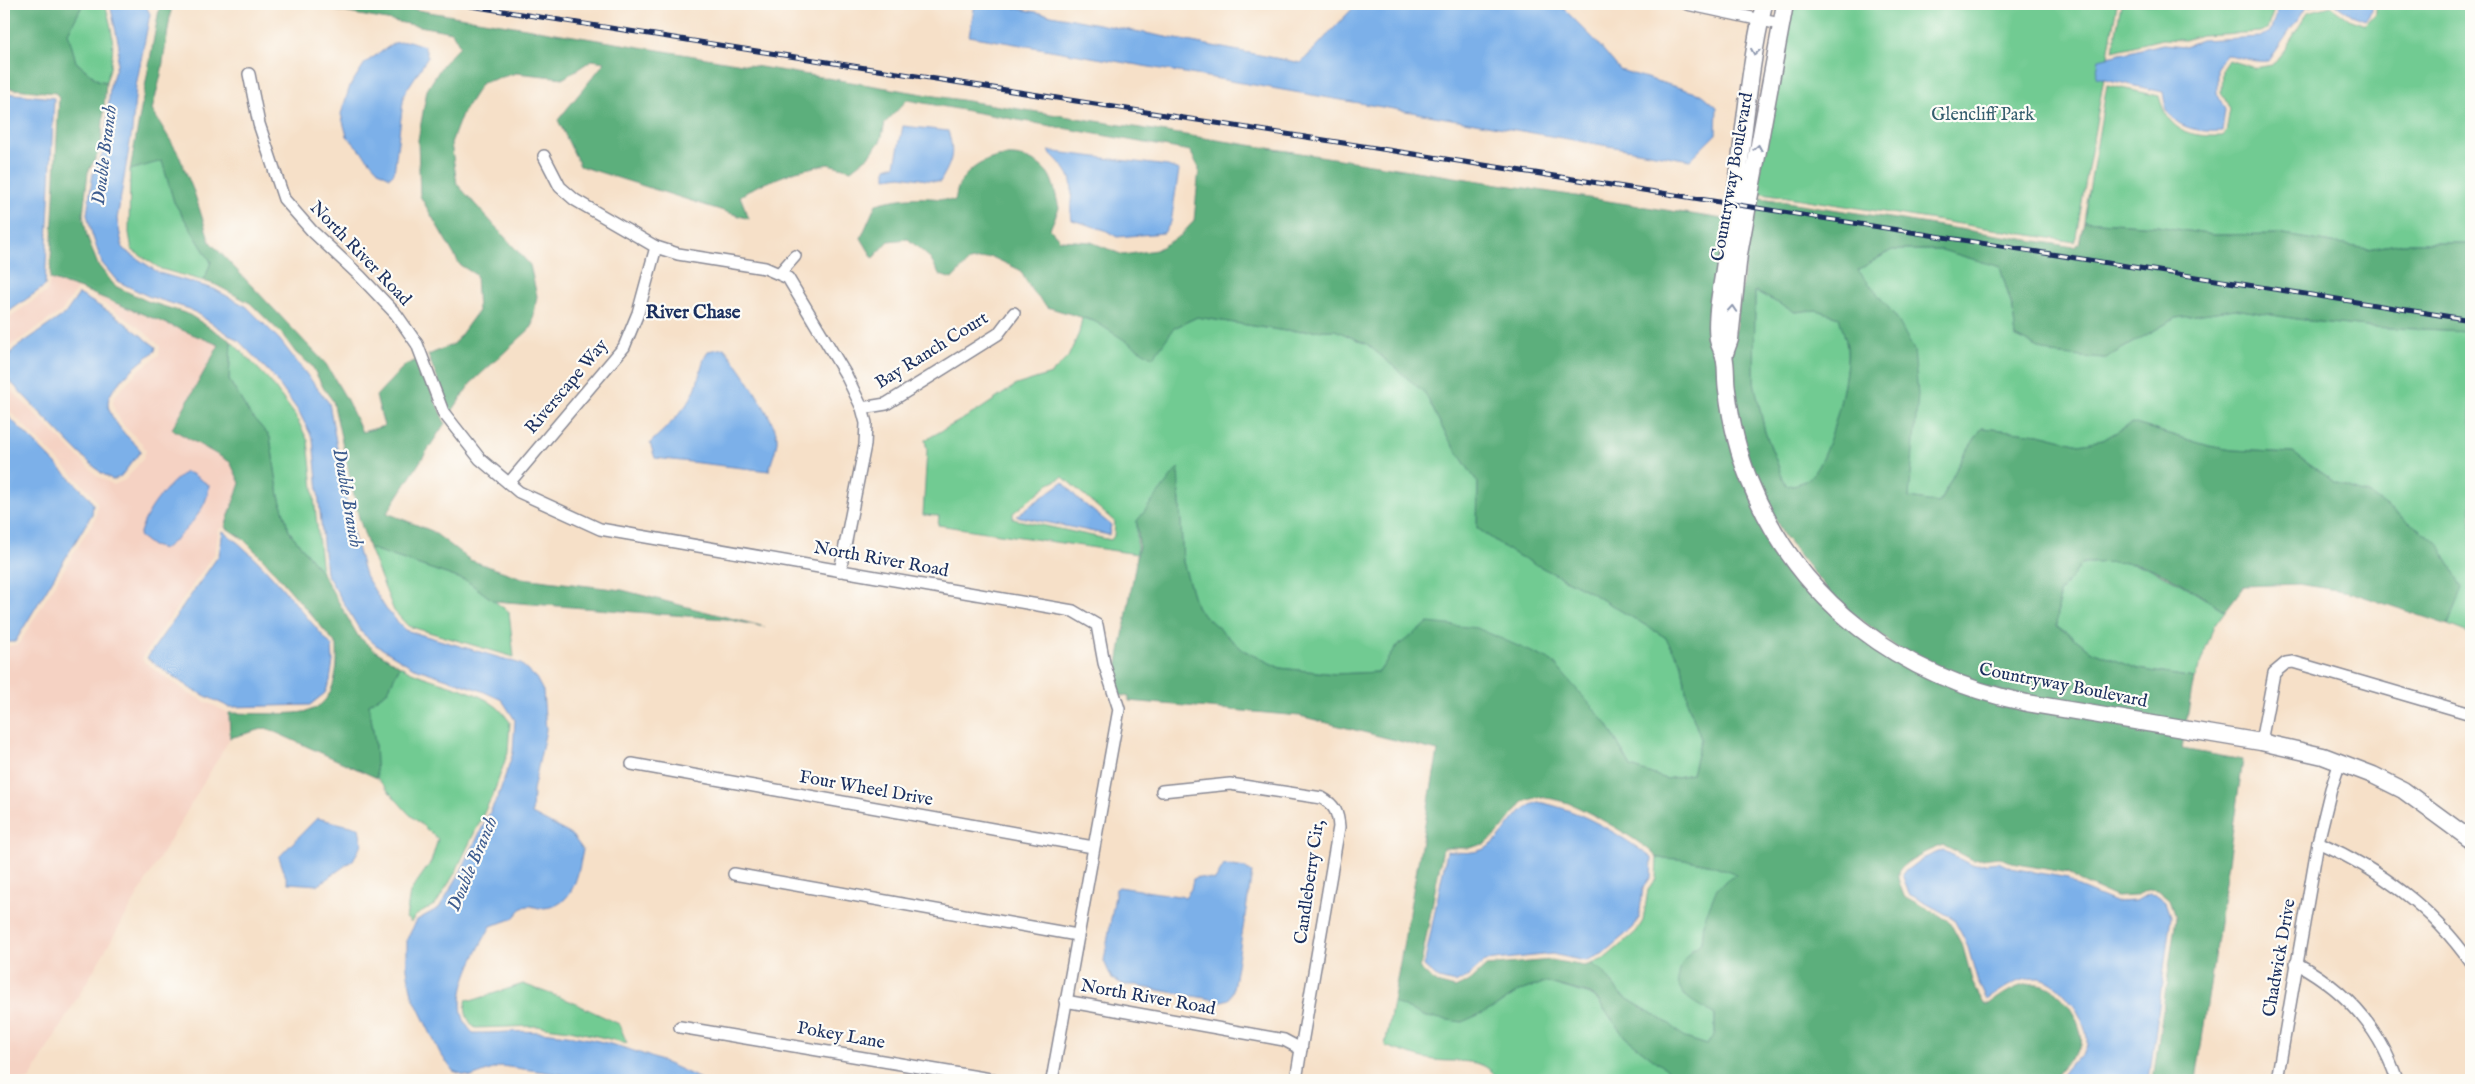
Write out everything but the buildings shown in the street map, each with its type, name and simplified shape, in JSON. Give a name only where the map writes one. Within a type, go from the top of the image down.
[{"type":"street","points":[[1688,4],[1762,12],[1780,24]]},
{"type":"street","name":"Countryway Boulevard","points":[[1724,356],[1730,339],[1739,254],[1785,4]]},
{"type":"street","name":"Countryway Boulevard","points":[[1762,12],[1720,296],[1718,341],[1724,356],[1726,389],[1737,440],[1750,482],[1776,532],[1810,581],[1830,602],[1874,639],[1918,667],[1942,678],[1994,696],[2261,742],[2340,762],[2403,790],[2471,840]]},
{"type":"street","name":"North River Road","points":[[249,74],[259,124],[284,199],[312,231],[360,276],[396,314],[417,344],[443,412],[480,458],[520,492],[600,529],[1073,611],[1097,625],[1104,663],[1119,708],[1065,1001],[1284,1040],[1301,1049]]},
{"type":"street","points":[[544,156],[560,186],[574,200],[656,247],[678,254],[765,268],[788,278],[846,375],[862,408],[866,423],[865,445],[840,571]]},
{"type":"street","name":"Riverscape Way","points":[[509,483],[624,348],[638,313],[656,247]]},
{"type":"street","points":[[780,273],[795,256]]},
{"type":"street","name":"Bay Ranch Court","points":[[862,408],[886,404],[936,373],[998,334],[1014,313]]},
{"type":"street","points":[[2261,742],[2274,673],[2286,663],[2293,662],[2471,714]]},
{"type":"street","name":"Chadwick Drive","points":[[2277,1080],[2318,842],[2331,789],[2340,762]]},
{"type":"street","name":"Four Wheel Drive","points":[[632,764],[1093,847]]},
{"type":"street","name":"Candleberry Cir,","points":[[1162,791],[1215,784],[1245,785],[1322,798],[1330,802],[1336,810],[1339,827],[1301,1049]]},
{"type":"street","points":[[2318,842],[2369,867],[2404,891],[2444,928],[2471,963]]},
{"type":"street","points":[[734,874],[1077,935]]},
{"type":"street","points":[[2296,963],[2316,974],[2351,1003],[2380,1040],[2397,1080]]},
{"type":"street","points":[[1052,1080],[1065,1001]]},
{"type":"street","name":"Pokey Lane","points":[[680,1027],[996,1080]]},
{"type":"street","points":[[1296,1080],[1301,1049]]},
{"type":"shaded area","points":[[50,279],[77,289],[62,311],[10,346],[4,355],[4,321],[48,291]]},
{"type":"shaded area","points":[[92,295],[219,345],[172,429],[230,462],[240,483],[225,527],[219,529],[215,553],[142,658],[144,662],[189,694],[229,713],[230,738],[29,1080],[4,1080],[4,647],[19,644],[96,517],[97,502],[91,493],[4,405],[4,383],[97,476],[114,485],[125,480],[143,459],[146,451],[142,443],[124,426],[115,411],[113,402],[115,396],[139,370],[159,355],[160,346],[139,327]]},
{"type":"green space","points":[[4,4],[83,4],[68,33],[76,62],[97,80],[106,82],[101,148],[88,172],[83,214],[87,236],[98,265],[115,286],[147,301],[188,314],[231,341],[229,380],[249,413],[270,437],[279,496],[289,531],[322,573],[358,636],[374,650],[400,666],[387,692],[369,704],[375,744],[377,778],[266,728],[230,738],[229,713],[295,713],[311,710],[319,706],[326,699],[334,682],[337,645],[265,561],[243,539],[225,527],[240,483],[230,462],[172,429],[219,345],[81,289],[50,279],[59,98],[56,93],[4,88]]},
{"type":"green space","points":[[83,4],[105,4],[113,43],[106,82],[98,80],[76,62],[68,33]]},
{"type":"green space","points":[[160,4],[172,4],[161,75],[152,110],[178,153],[194,192],[210,242],[326,364],[347,400],[362,432],[384,426],[376,396],[405,365],[417,360],[445,423],[387,513],[432,531],[470,560],[522,578],[622,590],[765,627],[725,619],[494,601],[467,581],[369,548],[359,518],[333,401],[324,389],[312,366],[296,353],[282,334],[250,303],[216,285],[204,281],[211,262],[174,202],[162,161],[130,170]]},
{"type":"green space","points":[[300,4],[381,4],[929,95],[1723,219],[1726,217],[1713,341],[1775,544],[1916,672],[2184,735],[2182,749],[2243,760],[2196,1080],[2153,1080],[2176,917],[2170,900],[2158,890],[2149,889],[2135,896],[2116,897],[2079,881],[2069,873],[2012,863],[1999,857],[1973,860],[1944,845],[1918,856],[1900,869],[1898,878],[1904,896],[1949,921],[1963,947],[1973,984],[1984,1004],[1989,1004],[2018,987],[2031,984],[2046,986],[2062,998],[2075,1017],[2081,1036],[2081,1045],[2053,1080],[1660,1080],[1669,1071],[1625,1037],[1594,995],[1546,982],[1517,992],[1492,1009],[1462,1022],[1426,1017],[1393,1002],[1438,751],[1300,716],[1129,701],[1129,697],[1120,695],[1115,680],[1139,545],[1137,521],[1178,468],[1183,562],[1197,609],[1243,650],[1280,668],[1335,674],[1379,672],[1396,647],[1428,623],[1477,628],[1552,661],[1607,724],[1631,767],[1667,779],[1692,774],[1701,739],[1688,704],[1682,664],[1665,637],[1588,591],[1511,552],[1477,528],[1478,483],[1446,435],[1425,393],[1367,344],[1335,330],[1285,331],[1197,317],[1174,328],[1153,358],[1094,321],[1047,307],[1032,291],[1020,270],[992,257],[969,261],[952,279],[940,275],[929,257],[908,239],[889,241],[873,258],[861,238],[876,204],[896,199],[915,198],[955,201],[960,183],[978,165],[1001,156],[1014,156],[1026,158],[1047,172],[1053,184],[1059,208],[1050,229],[1060,240],[1091,242],[1123,255],[1156,250],[1180,236],[1194,221],[1199,168],[1190,151],[907,100],[885,123],[881,140],[870,155],[851,170],[828,164],[796,171],[757,186],[740,196],[749,219],[580,166],[558,120],[605,62],[592,60],[564,78],[516,73],[482,83],[462,114],[451,143],[457,184],[530,265],[537,296],[532,327],[470,384],[451,413],[428,355],[454,344],[478,311],[476,275],[460,265],[420,196],[418,140],[427,90],[443,64],[460,46],[452,32]],"holes":[[[1538,797],[1555,799],[1585,811],[1629,836],[1652,852],[1657,858],[1698,862],[1736,874],[1717,888],[1704,920],[1702,942],[1685,959],[1678,973],[1680,988],[1685,995],[1715,1015],[1715,1033],[1707,1045],[1685,1038],[1671,1025],[1621,995],[1603,971],[1591,964],[1584,966],[1551,960],[1486,966],[1470,981],[1455,988],[1436,983],[1420,969],[1443,848],[1469,848],[1487,843],[1502,829],[1523,802]]]},
{"type":"green space","name":"Glencliff Park","points":[[1790,4],[2117,4],[2075,242],[1756,192]]},
{"type":"green space","points":[[2121,4],[2276,4],[2267,29],[2261,32],[2201,35],[2185,40],[2162,39],[2113,51]]},
{"type":"green space","points":[[2376,4],[2471,4],[2471,243],[2403,243],[2368,249],[2278,234],[2213,235],[2157,226],[2084,221],[2107,85],[2159,96],[2168,118],[2182,130],[2200,135],[2223,136],[2226,132],[2230,109],[2221,92],[2222,69],[2228,60],[2255,68],[2272,65],[2285,49],[2308,12],[2331,6],[2349,19],[2365,25],[2376,13]]},
{"type":"green space","points":[[162,160],[174,202],[211,262],[204,281],[161,269],[132,250],[129,233],[130,170]]},
{"type":"green space","points":[[1755,197],[2074,247],[2079,244],[2084,221],[2157,226],[2213,235],[2278,234],[2368,249],[2403,243],[2471,243],[2471,331],[2367,327],[2310,321],[2235,309],[2176,318],[2104,359],[2052,354],[2016,337],[2013,310],[2000,267],[1942,250],[1892,250],[1858,270],[1896,317],[1914,350],[1918,395],[1909,498],[1939,503],[1962,458],[1982,428],[2039,434],[2079,444],[2103,440],[2132,423],[2209,446],[2232,450],[2293,453],[2334,482],[2370,495],[2439,543],[2462,588],[2448,625],[2350,592],[2298,584],[2244,586],[2225,611],[2178,581],[2148,567],[2108,562],[2083,563],[2059,593],[2057,626],[2092,651],[2138,669],[2194,678],[2186,723],[2028,697],[1970,683],[1897,648],[1834,598],[1784,536],[1755,479],[1738,423],[1731,359]],"holes":[[[1755,291],[1795,312],[1816,310],[1839,317],[1847,347],[1847,360],[1836,419],[1822,458],[1814,473],[1805,481],[1786,486],[1765,432],[1754,382]]]},
{"type":"green space","points":[[1892,250],[1942,250],[2000,267],[2013,310],[2016,337],[2052,354],[2104,359],[2176,318],[2235,309],[2310,321],[2367,327],[2471,331],[2471,634],[2448,625],[2462,588],[2370,495],[2334,482],[2293,453],[2232,450],[2209,446],[2132,423],[2103,440],[2079,444],[2039,434],[1982,428],[1962,458],[1939,503],[1909,498],[1912,454],[1858,270]]},
{"type":"green space","points":[[1755,291],[1795,312],[1816,310],[1839,317],[1845,336],[1847,360],[1845,377],[1830,440],[1814,473],[1805,481],[1793,485],[1786,486],[1765,432],[1754,382]]},
{"type":"green space","points":[[1197,317],[1285,331],[1335,330],[1367,344],[1425,393],[1446,435],[1478,483],[1477,528],[1511,552],[1588,591],[1665,637],[1682,664],[1688,704],[1701,739],[1692,774],[1667,779],[1631,767],[1607,724],[1396,647],[1379,672],[1335,674],[1280,668],[1243,650],[1197,609],[1183,562],[1179,486],[1155,499],[1137,521],[1137,554],[938,525],[939,516],[923,515],[927,450],[925,440],[979,410],[1016,385],[1051,374],[1068,357],[1079,333],[1082,318],[1094,321],[1174,328]],"holes":[[[1063,477],[1115,522],[1114,536],[1111,540],[1013,519],[1013,513],[1049,484]]]},
{"type":"green space","points":[[231,341],[269,380],[295,415],[308,441],[322,573],[289,531],[279,496],[270,437],[249,413],[229,380]]},
{"type":"green space","points":[[369,548],[467,581],[509,612],[514,657],[408,626],[394,611]]},
{"type":"green space","points":[[2121,562],[2147,567],[2179,583],[2225,611],[2214,626],[2195,678],[2138,669],[2092,651],[2057,626],[2059,593],[2083,563]]},
{"type":"green space","points":[[400,666],[423,677],[463,689],[487,700],[499,709],[510,722],[508,752],[494,792],[455,873],[436,904],[415,916],[411,922],[406,918],[410,892],[431,862],[438,839],[408,813],[376,777],[375,744],[369,704],[387,692]]},
{"type":"green space","points":[[1657,858],[1698,862],[1737,874],[1729,880],[1717,895],[1712,904],[1702,943],[1691,950],[1684,995],[1715,1015],[1715,1033],[1707,1045],[1685,1038],[1671,1025],[1621,995],[1603,971],[1591,964],[1604,959],[1636,932],[1643,921],[1648,890],[1656,879]]},
{"type":"green space","points":[[1546,982],[1594,996],[1625,1037],[1669,1071],[1660,1080],[1498,1080],[1493,1072],[1479,1064],[1429,1059],[1385,1046],[1393,1002],[1426,1017],[1492,1009],[1517,992]]},
{"type":"green space","points":[[523,984],[570,1001],[619,1024],[627,1043],[570,1030],[537,1026],[475,1028],[472,1025],[466,1011],[467,999],[474,1000]]},
{"type":"water","name":"Double Branch","points":[[110,4],[145,4],[150,14],[136,86],[132,131],[117,219],[123,249],[159,273],[214,289],[247,307],[279,339],[329,403],[352,530],[365,575],[386,609],[405,630],[521,664],[536,678],[543,691],[546,730],[533,790],[532,814],[572,835],[583,850],[579,869],[573,888],[562,902],[543,908],[525,907],[511,919],[491,926],[477,951],[465,980],[461,1009],[465,1022],[473,1033],[538,1032],[581,1037],[602,1042],[643,1054],[702,1080],[580,1080],[560,1074],[501,1066],[471,1077],[453,1071],[440,1053],[412,995],[407,969],[407,939],[417,920],[439,908],[459,875],[499,794],[513,753],[515,720],[502,700],[480,690],[412,667],[376,645],[361,632],[326,573],[313,439],[299,412],[273,376],[239,341],[190,309],[148,296],[117,281],[102,263],[87,214],[93,173],[105,149],[110,86],[117,64],[119,46]]},
{"type":"water","points":[[975,4],[1012,4],[1015,8],[1301,63],[1355,4],[1559,4],[1594,39],[1620,70],[1703,95],[1717,107],[1716,134],[1690,160],[969,36]]},
{"type":"water","points":[[2283,4],[2320,4],[2306,7],[2269,61],[2258,61],[2226,55],[2217,67],[2217,93],[2225,110],[2222,131],[2192,129],[2178,123],[2168,112],[2163,92],[2096,77],[2099,59],[2163,44],[2185,46],[2201,40],[2261,37],[2270,32],[2278,9]]},
{"type":"water","points":[[2336,4],[2372,4],[2372,10],[2365,20],[2352,15]]},
{"type":"water","points":[[409,41],[424,46],[428,57],[404,94],[394,173],[390,177],[380,172],[347,136],[341,114],[350,86],[365,63],[394,43]]},
{"type":"water","points":[[4,93],[54,98],[45,286],[4,315]]},
{"type":"water","points":[[903,126],[948,131],[952,152],[940,182],[901,176],[886,178],[886,168],[895,165]]},
{"type":"water","points":[[1048,151],[1168,166],[1179,170],[1171,222],[1164,233],[1117,237],[1105,230],[1072,220],[1072,188],[1070,178],[1064,167]]},
{"type":"water","points":[[79,294],[116,316],[156,347],[155,351],[135,367],[114,389],[108,403],[112,416],[122,431],[141,451],[121,476],[113,480],[100,472],[77,451],[4,375],[4,363],[14,349],[65,314]]},
{"type":"water","points":[[724,348],[755,391],[775,429],[776,445],[769,471],[655,458],[650,443],[686,406],[696,387],[703,361],[708,351]]},
{"type":"water","points":[[4,412],[88,496],[93,504],[92,514],[15,642],[4,642]]},
{"type":"water","points":[[185,472],[192,474],[209,485],[208,494],[200,512],[186,529],[164,549],[152,546],[139,536],[146,517],[170,486]]},
{"type":"water","points":[[1063,482],[1078,499],[1111,525],[1109,535],[1016,516]]},
{"type":"water","points":[[223,531],[239,543],[267,571],[332,646],[333,661],[330,681],[325,693],[310,705],[229,707],[191,689],[147,658],[219,555]]},
{"type":"water","points":[[1538,802],[1584,817],[1652,858],[1651,877],[1643,888],[1639,918],[1633,928],[1602,954],[1585,961],[1552,954],[1485,961],[1469,976],[1455,983],[1439,979],[1424,966],[1447,851],[1467,853],[1482,850],[1493,844],[1525,808]]},
{"type":"water","points":[[317,818],[359,828],[362,844],[353,860],[318,885],[288,883],[279,857]]},
{"type":"water","points":[[1943,850],[1972,865],[1998,862],[2011,868],[2068,878],[2076,886],[2115,902],[2136,901],[2148,894],[2157,895],[2166,902],[2171,916],[2149,1080],[2058,1080],[2069,1065],[2083,1055],[2087,1044],[2082,1020],[2067,997],[2058,987],[2048,981],[2031,978],[2011,985],[1987,1000],[1978,982],[1967,944],[1953,918],[1909,894],[1902,874],[1920,860]]},
{"type":"water","points":[[1224,865],[1246,868],[1252,873],[1233,990],[1229,999],[1222,1001],[1138,985],[1125,985],[1112,979],[1104,961],[1116,889],[1119,887],[1185,897],[1191,889],[1193,879],[1198,877],[1215,880]]},
{"type":"railway","points":[[458,4],[2471,320]]},
{"type":"district","name":"River Chase","points":[[693,313]]}]
